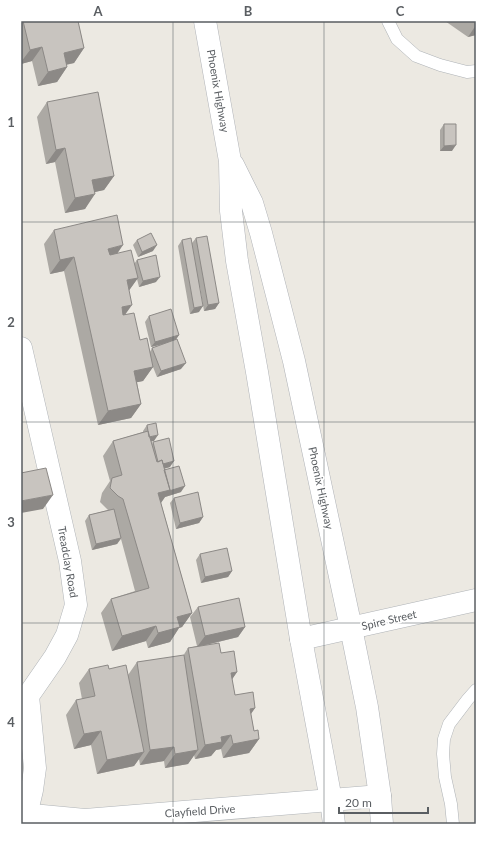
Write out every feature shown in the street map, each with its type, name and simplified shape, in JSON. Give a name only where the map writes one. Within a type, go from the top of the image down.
[{"type":"main road","name":"Phoenix Highway","points":[[205,21],[230,160],[231,211],[237,261],[334,824]]},
{"type":"main road","name":"Phoenix Highway","points":[[230,160],[252,203],[294,361],[367,707],[380,796],[382,824]]},
{"type":"main road","name":"Treadclay Road","points":[[21,348],[70,561],[76,605],[67,635],[56,656],[25,695],[35,768],[32,790],[24,818]]},
{"type":"main road","name":"Spire Street","points":[[301,639],[476,600]]},
{"type":"main road","name":"Clayfield Drive","points":[[24,818],[85,822],[380,796]]},
{"type":"lane","points":[[388,21],[397,39],[416,56],[440,65],[467,72],[476,71]]},
{"type":"lane","points":[[453,824],[451,804],[445,776],[443,754],[444,739],[449,724],[476,690]]},
{"type":"building","points":[[23,21],[78,21],[84,48],[64,53],[67,67],[48,72],[42,47],[30,50]]},
{"type":"building","points":[[98,92],[114,176],[92,180],[95,194],[75,198],[65,148],[56,150],[47,102]]},
{"type":"building","points":[[444,124],[456,124],[456,145],[444,146]]},
{"type":"building","points":[[117,215],[123,245],[108,249],[110,255],[131,250],[138,278],[127,280],[132,305],[122,307],[123,315],[134,313],[140,340],[147,338],[153,367],[134,371],[141,404],[108,411],[74,257],[60,260],[54,230]]},
{"type":"building","points":[[151,233],[157,245],[142,252],[137,240]]},
{"type":"building","points":[[207,236],[219,303],[208,305],[196,238]]},
{"type":"building","points":[[191,238],[203,306],[194,308],[182,240]]},
{"type":"building","points":[[156,255],[160,277],[143,281],[137,260]]},
{"type":"building","points":[[171,309],[179,335],[155,342],[149,316]]},
{"type":"building","points":[[177,339],[186,363],[161,371],[152,348]]},
{"type":"building","points":[[156,423],[158,435],[149,437],[147,425]]},
{"type":"building","points":[[148,431],[157,462],[162,460],[170,490],[158,493],[192,613],[177,617],[180,627],[158,633],[156,626],[122,636],[111,599],[149,588],[123,499],[110,488],[112,478],[122,475],[113,441]]},
{"type":"building","points":[[169,438],[174,461],[163,464],[162,460],[158,462],[153,442]]},
{"type":"building","points":[[179,466],[185,486],[169,491],[170,490],[164,470]]},
{"type":"building","points":[[46,468],[53,495],[21,501],[21,473]]},
{"type":"building","points":[[198,492],[203,517],[180,523],[174,498]]},
{"type":"building","points":[[114,509],[121,538],[96,544],[89,515]]},
{"type":"building","points":[[227,548],[232,571],[205,577],[200,554]]},
{"type":"building","points":[[239,598],[245,627],[205,636],[198,607]]},
{"type":"building","points":[[219,643],[221,653],[234,651],[237,672],[231,673],[235,695],[253,692],[255,708],[250,709],[254,731],[258,730],[259,739],[233,744],[231,735],[221,737],[222,742],[205,745],[188,648]]},
{"type":"building","points":[[184,655],[198,750],[175,754],[174,747],[150,750],[137,662]]},
{"type":"building","points":[[108,665],[109,669],[126,665],[144,752],[107,760],[101,731],[84,734],[76,700],[95,696],[89,669]]}]
